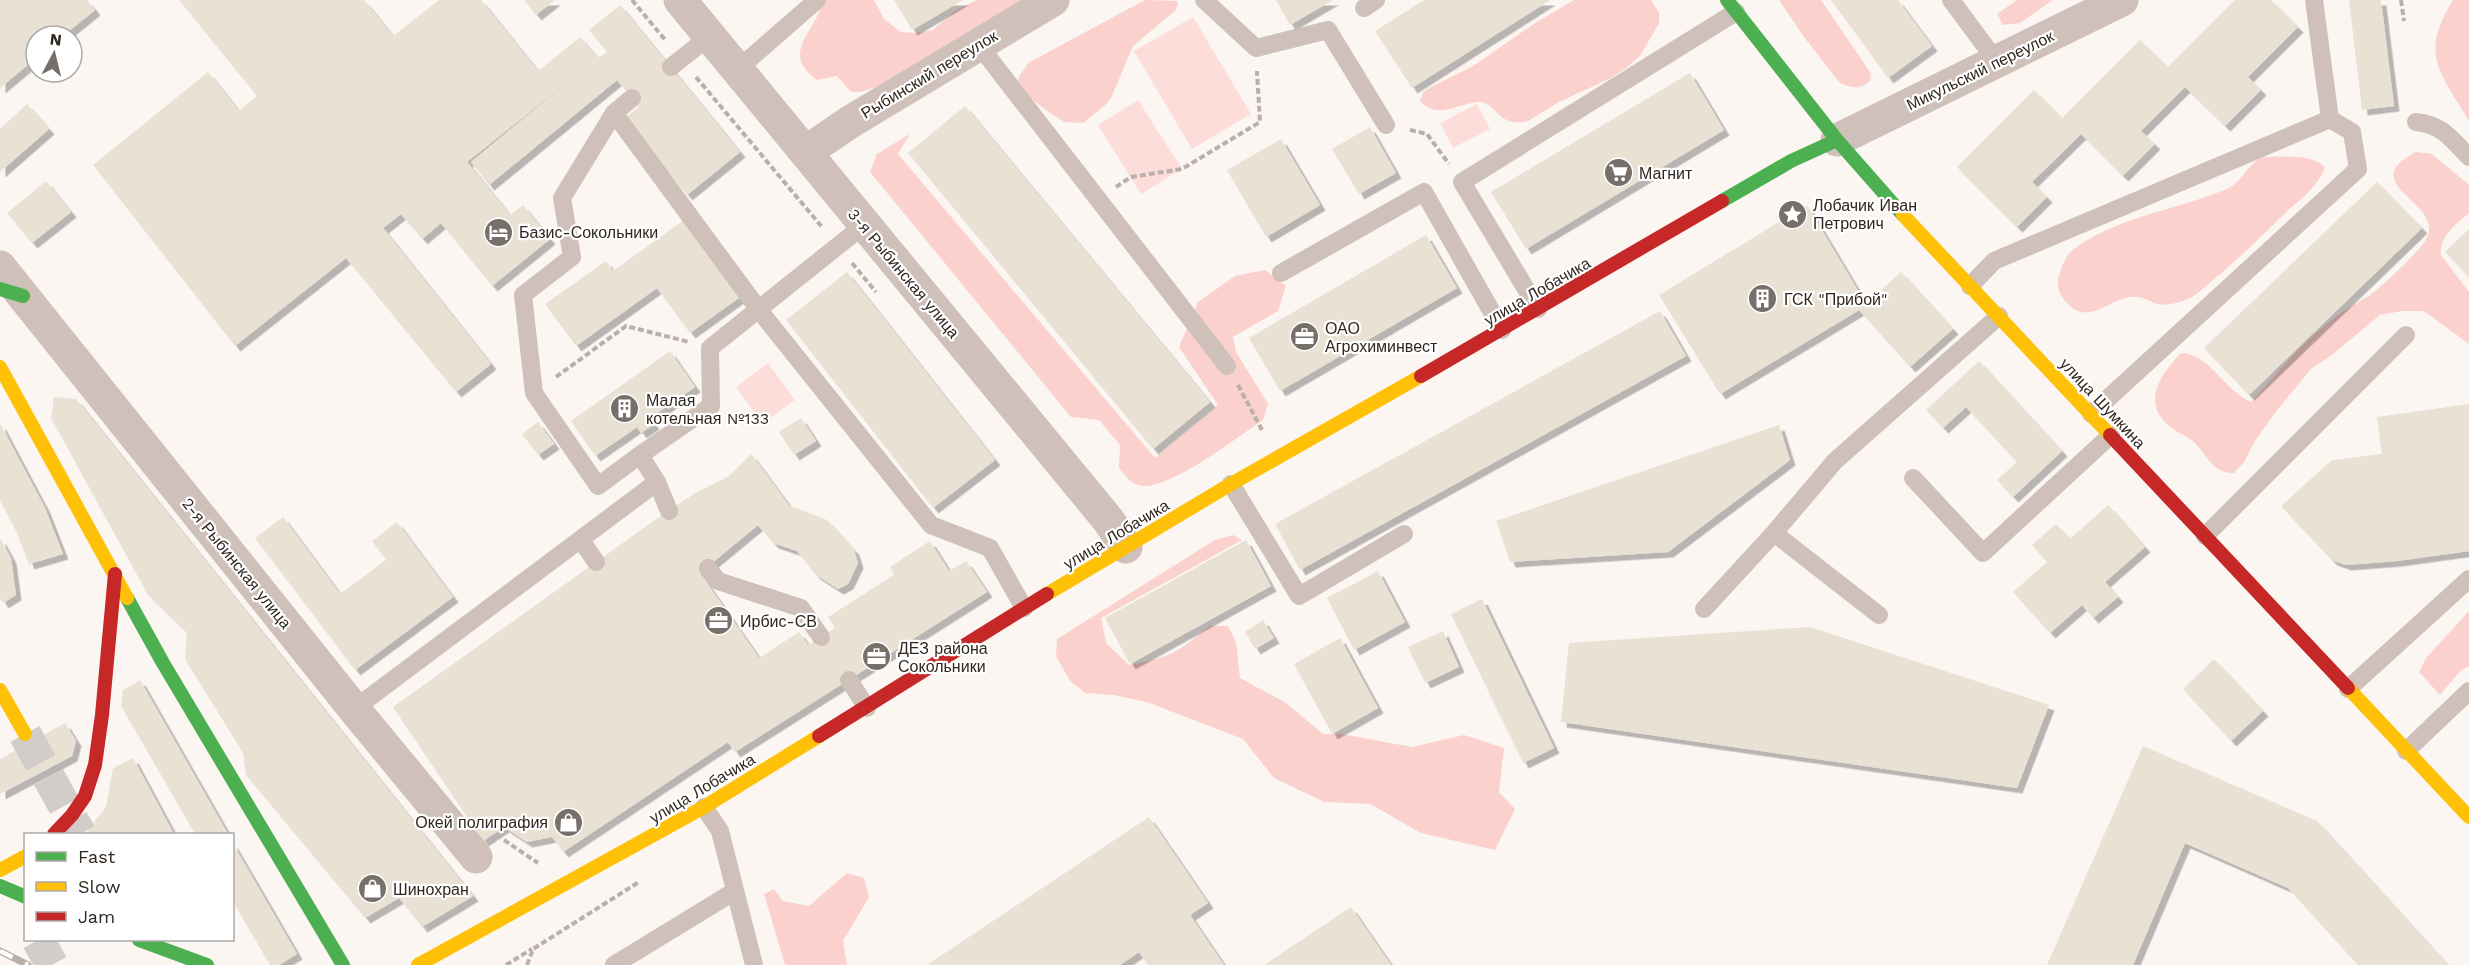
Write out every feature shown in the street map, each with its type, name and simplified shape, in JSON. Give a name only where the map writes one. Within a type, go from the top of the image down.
[{"type":"street","name":"3-я Рыбинская улица","points":[[680,0],[1109,521],[1126,547]]},
{"type":"street","name":"Рыбинский переулок","points":[[806,152],[850,122],[1053,0]]},
{"type":"street","name":"Микульский переулок","points":[[1837,140],[2122,0]]},
{"type":"street","name":"улица Шумкина","points":[[1731,6],[1837,140],[1970,286],[2469,817]]},
{"type":"street","name":"улица Лобачика","points":[[418,965],[704,807],[867,708],[1024,608],[1231,484],[1502,330],[1791,161],[1837,140]]},
{"type":"street","name":"2-я Рыбинская улица","points":[[0,267],[12,293],[476,857]]},
{"type":"street","points":[[0,367],[163,663],[343,965]]},
{"type":"street","points":[[55,833],[72,815],[85,796],[95,765],[115,574]]},
{"type":"street","points":[[0,690],[25,734]]},
{"type":"street","points":[[0,870],[24,857]]},
{"type":"street","points":[[0,886],[24,896]]},
{"type":"street","points":[[144,941],[207,965]]},
{"type":"lane","points":[[738,69],[817,0]]},
{"type":"lane","points":[[1204,0],[1256,48],[1328,30],[1386,125]]},
{"type":"lane","points":[[1951,0],[1997,62]]},
{"type":"lane","points":[[2314,0],[2330,119]]},
{"type":"lane","points":[[1538,309],[1462,182],[1731,6]]},
{"type":"lane","points":[[676,63],[710,36]]},
{"type":"lane","points":[[978,44],[1227,366]]},
{"type":"lane","points":[[632,98],[614,113],[562,198],[572,257],[523,295],[534,393],[598,486],[711,406],[710,348],[864,225]]},
{"type":"lane","points":[[614,113],[759,310],[931,525],[990,548],[1024,608]]},
{"type":"lane","points":[[1970,286],[1994,261],[2330,119]]},
{"type":"lane","points":[[2091,414],[2358,169],[2352,132],[2330,119]]},
{"type":"lane","points":[[2416,122],[2432,124],[2445,132],[2469,157]]},
{"type":"lane","points":[[1281,273],[1424,192],[1502,330]]},
{"type":"lane","points":[[1704,609],[1774,533],[1835,461],[1999,316]]},
{"type":"lane","points":[[2205,536],[2406,335]]},
{"type":"lane","points":[[1913,478],[1983,553],[2111,435]]},
{"type":"lane","points":[[640,455],[657,482],[669,511]]},
{"type":"lane","points":[[354,709],[657,482]]},
{"type":"lane","points":[[1231,484],[1299,596],[1404,534]]},
{"type":"lane","points":[[1774,533],[1879,615]]},
{"type":"lane","points":[[580,540],[596,562]]},
{"type":"lane","points":[[708,568],[718,581],[801,608],[820,637]]},
{"type":"lane","points":[[2349,689],[2469,579]]},
{"type":"lane","points":[[849,680],[867,708]]},
{"type":"lane","points":[[2406,751],[2469,691]]},
{"type":"lane","points":[[704,807],[720,831],[754,965]]},
{"type":"lane","points":[[614,965],[735,891]]},
{"type":"path","points":[[632,0],[676,63],[876,292]]},
{"type":"path","points":[[2401,0],[2404,21]]},
{"type":"path","points":[[1131,177],[1182,169],[1260,122],[1256,48]]},
{"type":"path","points":[[1386,125],[1427,134],[1462,182]]},
{"type":"path","points":[[534,393],[626,326],[710,348]]},
{"type":"path","points":[[1227,366],[1262,430]]},
{"type":"path","points":[[506,965],[640,881]]},
{"type":"path","points":[[527,965],[533,949]]},
{"type":"shaded area","points":[[825,0],[874,0],[884,19],[901,32],[913,33],[933,30],[956,10],[977,0],[1036,0],[881,85],[861,92],[851,92],[837,76],[817,80],[803,66],[800,59],[805,38]]},
{"type":"shaded area","points":[[1145,0],[1178,1],[1176,10],[1133,46],[1111,98],[1083,123],[1064,122],[1020,88],[1018,79],[1028,63]]},
{"type":"shaded area","points":[[1574,0],[1651,0],[1659,13],[1659,23],[1640,56],[1626,68],[1611,78],[1559,102],[1528,121],[1510,121],[1484,103],[1470,103],[1440,110],[1427,107],[1420,101],[1423,92],[1473,66],[1535,23]]},
{"type":"shaded area","points":[[1779,0],[1821,0],[1870,72],[1871,79],[1868,83],[1856,87],[1839,82]]},
{"type":"shaded area","points":[[2017,0],[2053,0],[2020,23],[2003,25],[1997,14]]},
{"type":"shaded area","points":[[2453,0],[2469,0],[2469,121],[2442,76],[2435,50],[2437,35]]},
{"type":"shaded area","points":[[1193,17],[1251,114],[1192,149],[1134,51]]},
{"type":"shaded area","points":[[1138,100],[1182,169],[1141,194],[1098,125]]},
{"type":"shaded area","points":[[1477,104],[1490,129],[1453,148],[1440,123]]},
{"type":"shaded area","points":[[910,134],[898,154],[1155,458],[1218,405],[1179,347],[1198,302],[1235,276],[1265,270],[1286,286],[1278,311],[1233,337],[1236,352],[1268,404],[1263,420],[1205,460],[1172,478],[1144,486],[1130,480],[1119,468],[1120,445],[1099,420],[1071,417],[870,172],[877,154]]},
{"type":"shaded area","points":[[2416,152],[2432,154],[2469,185],[2469,213],[2454,226],[2446,237],[2441,248],[2441,255],[2469,292],[2469,344],[2424,311],[2402,311],[2380,315],[2332,355],[2312,368],[2277,410],[2255,441],[2244,462],[2234,473],[2221,471],[2195,443],[2168,425],[2160,416],[2155,397],[2161,378],[2181,353],[2191,355],[2209,366],[2233,390],[2251,402],[2308,340],[2342,312],[2376,290],[2423,244],[2429,230],[2426,217],[2397,186],[2393,175],[2398,164]]},
{"type":"shaded area","points":[[2263,157],[2304,158],[2325,167],[2317,182],[2304,196],[2238,259],[2195,295],[2180,302],[2165,305],[2131,297],[2089,312],[2073,309],[2065,301],[2059,291],[2058,280],[2065,259],[2074,249],[2091,238],[2129,221],[2227,189],[2237,182],[2253,163]]},
{"type":"shaded area","points":[[768,363],[795,400],[762,424],[736,387]]},
{"type":"shaded area","points":[[1233,535],[1242,540],[1101,618],[1106,643],[1129,665],[1173,653],[1209,626],[1228,626],[1236,642],[1240,678],[1286,703],[1323,734],[1341,734],[1412,747],[1464,735],[1504,748],[1499,792],[1515,809],[1495,850],[1421,833],[1370,804],[1324,802],[1274,778],[1243,739],[1147,702],[1113,695],[1085,693],[1070,681],[1056,656],[1057,639],[1215,540]]},
{"type":"shaded area","points":[[2469,611],[2469,666],[2460,671],[2440,695],[2419,672],[2426,658]]},
{"type":"shaded area","points":[[847,873],[864,878],[869,897],[843,941],[847,965],[785,965],[764,894],[774,889],[783,901],[809,906]]},
{"type":"building","points":[[0,0],[87,0],[95,10],[78,24],[24,24],[24,68],[0,88]]},
{"type":"building","points":[[179,0],[364,0],[393,36],[439,0],[481,0],[538,71],[580,37],[598,58],[607,52],[589,30],[620,5],[740,152],[687,195],[625,118],[639,107],[617,80],[489,185],[471,162],[585,68],[467,162],[510,215],[523,205],[550,239],[492,286],[441,223],[422,239],[401,214],[383,228],[491,364],[456,392],[346,258],[235,346],[93,165],[208,72],[239,111],[257,96]]},
{"type":"building","points":[[524,0],[555,0],[536,15]]},
{"type":"building","points":[[894,0],[963,0],[912,30]]},
{"type":"building","points":[[1276,0],[1333,0],[1290,25]]},
{"type":"building","points":[[1424,0],[1550,0],[1412,88],[1375,31]]},
{"type":"building","points":[[1831,0],[1898,0],[1932,46],[1888,78]]},
{"type":"building","points":[[2235,0],[2271,0],[2298,27],[2248,77],[2261,90],[2225,126],[2185,87],[2141,131],[2155,144],[2123,176],[2081,134],[2032,182],[2047,197],[2017,227],[1957,167],[2034,90],[2062,118],[2140,40],[2168,67]]},
{"type":"building","points":[[2349,0],[2381,0],[2394,106],[2362,110]]},
{"type":"building","points":[[1690,73],[1724,130],[1526,249],[1491,192]]},
{"type":"building","points":[[27,104],[49,129],[0,172],[0,129]]},
{"type":"building","points":[[965,106],[1210,402],[1153,449],[908,153]]},
{"type":"building","points":[[1370,127],[1396,173],[1359,194],[1332,149]]},
{"type":"building","points":[[1281,139],[1320,205],[1266,237],[1227,170]]},
{"type":"building","points":[[46,181],[71,212],[32,243],[7,213]]},
{"type":"building","points":[[2377,182],[2422,228],[2249,395],[2204,348]]},
{"type":"building","name":"ГСК \"Прибой\"","points":[[1807,205],[1866,304],[1901,272],[1953,329],[1910,367],[1859,310],[1720,394],[1659,295]]},
{"type":"building","points":[[684,220],[740,297],[690,333],[657,288],[576,346],[545,304],[606,261],[613,271]]},
{"type":"building","points":[[2469,229],[2469,277],[2445,252]]},
{"type":"building","points":[[1426,235],[1457,288],[1280,391],[1249,338]]},
{"type":"building","points":[[847,272],[995,460],[933,508],[786,320]]},
{"type":"building","points":[[1660,311],[1686,356],[1300,570],[1275,524]]},
{"type":"building","name":"Малая котельная №133","points":[[670,351],[695,387],[650,418],[654,424],[641,433],[637,427],[595,456],[571,421]]},
{"type":"building","points":[[1979,361],[2062,451],[2013,497],[1997,480],[2017,462],[1966,407],[1943,428],[1926,410]]},
{"type":"building","points":[[54,397],[76,399],[473,896],[422,927],[399,898],[365,918],[246,775],[243,753],[185,659],[187,632],[148,595],[51,418]]},
{"type":"building","points":[[2469,404],[2469,551],[2346,565],[2332,560],[2281,506],[2332,460],[2382,454],[2377,417]]},
{"type":"building","points":[[801,418],[816,441],[794,455],[779,432]]},
{"type":"building","points":[[538,422],[554,444],[538,455],[522,434]]},
{"type":"building","points":[[0,423],[45,508],[63,554],[29,564],[17,533],[0,500]]},
{"type":"building","points":[[1779,425],[1790,460],[1668,552],[1510,562],[1496,521]]},
{"type":"building","points":[[751,454],[789,505],[827,520],[854,550],[858,563],[848,584],[838,589],[815,574],[797,551],[773,543],[758,525],[700,573],[759,658],[799,632],[808,645],[835,628],[828,617],[894,575],[890,567],[930,541],[949,571],[966,561],[987,592],[735,752],[728,742],[563,852],[552,837],[527,842],[504,827],[483,841],[393,707],[662,515],[697,492],[729,476]]},
{"type":"building","points":[[2108,505],[2145,547],[2105,582],[2118,597],[2093,618],[2082,605],[2050,633],[2013,592],[2047,562],[2032,545],[2056,524],[2070,539]]},
{"type":"building","points":[[283,517],[340,594],[386,560],[372,541],[397,522],[453,597],[355,670],[255,538]]},
{"type":"building","points":[[0,538],[11,558],[16,595],[3,603],[0,598]]},
{"type":"building","points":[[1246,540],[1271,586],[1130,664],[1105,618]]},
{"type":"building","points":[[1378,571],[1405,622],[1354,650],[1327,598]]},
{"type":"building","points":[[1482,599],[1554,748],[1523,763],[1451,614]]},
{"type":"building","points":[[1263,620],[1274,638],[1255,649],[1245,632]]},
{"type":"building","points":[[1810,627],[2049,705],[2017,788],[1561,722],[1569,643]]},
{"type":"building","points":[[1443,631],[1459,667],[1425,683],[1408,647]]},
{"type":"building","points":[[1340,638],[1378,708],[1332,734],[1294,664]]},
{"type":"building","points":[[2214,659],[2263,711],[2231,741],[2183,689]]},
{"type":"building","points":[[140,680],[227,833],[194,833],[121,706],[123,690]]},
{"type":"building","points":[[65,723],[76,741],[72,756],[0,794],[0,759]]},
{"type":"building","points":[[2143,746],[2317,821],[2448,965],[2358,965],[2288,888],[2185,843],[2133,965],[2047,965]]},
{"type":"building","points":[[133,758],[173,833],[86,833],[106,807],[113,768]]},
{"type":"building","points":[[1149,817],[1208,903],[1190,915],[1224,965],[1148,965],[1139,952],[1120,965],[927,965]]},
{"type":"building","points":[[234,845],[297,954],[279,965],[270,965],[234,903]]},
{"type":"building","points":[[1351,907],[1391,965],[1264,965]]},
{"type":"tunnel","points":[[25,734],[79,833]]},
{"type":"tunnel","points":[[39,941],[52,965]]},
{"type":"railway","points":[[0,951],[28,965]]},
{"type":"traffic: fast","points":[[1727,0],[1837,140],[1903,215]]},
{"type":"traffic: fast","points":[[1722,201],[1791,161],[1837,140]]},
{"type":"traffic: fast","points":[[0,289],[23,296]]},
{"type":"traffic: fast","points":[[127,598],[163,663],[343,965]]},
{"type":"traffic: fast","points":[[0,886],[24,896]]},
{"type":"traffic: fast","points":[[142,941],[207,965]]},
{"type":"traffic: slow","points":[[1903,215],[2110,435]]},
{"type":"traffic: slow","points":[[0,367],[127,598]]},
{"type":"traffic: slow","points":[[1047,594],[1231,484],[1421,376]]},
{"type":"traffic: slow","points":[[2348,688],[2469,817]]},
{"type":"traffic: slow","points":[[0,690],[25,734]]},
{"type":"traffic: slow","points":[[418,965],[704,807],[819,736]]},
{"type":"traffic: slow","points":[[0,870],[24,857]]},
{"type":"traffic: jam","points":[[1421,376],[1722,201]]},
{"type":"traffic: jam","points":[[2110,435],[2348,688]]},
{"type":"traffic: jam","points":[[55,833],[72,815],[85,796],[95,765],[115,574]]},
{"type":"traffic: jam","points":[[819,736],[1047,594]]},
{"type":"place","name":"Магнит","points":[[1618,173]]},
{"type":"place","name":"Лобачик Иван Петрович","points":[[1792,214]]},
{"type":"place","name":"Базис-Сокольники","points":[[498,232]]},
{"type":"place","name":"ГСК \"Прибой\"","points":[[1763,299]]},
{"type":"place","name":"ОАО Агрохиминвест","points":[[1304,337]]},
{"type":"place","name":"Малая котельная №133","points":[[625,409]]},
{"type":"place","name":"Ирбис-СВ","points":[[719,621]]},
{"type":"place","name":"ДЕЗ района Сокольники","points":[[877,657]]},
{"type":"place","name":"Окей полиграфия","points":[[569,822]]},
{"type":"place","name":"Шинохран","points":[[372,889]]}]
